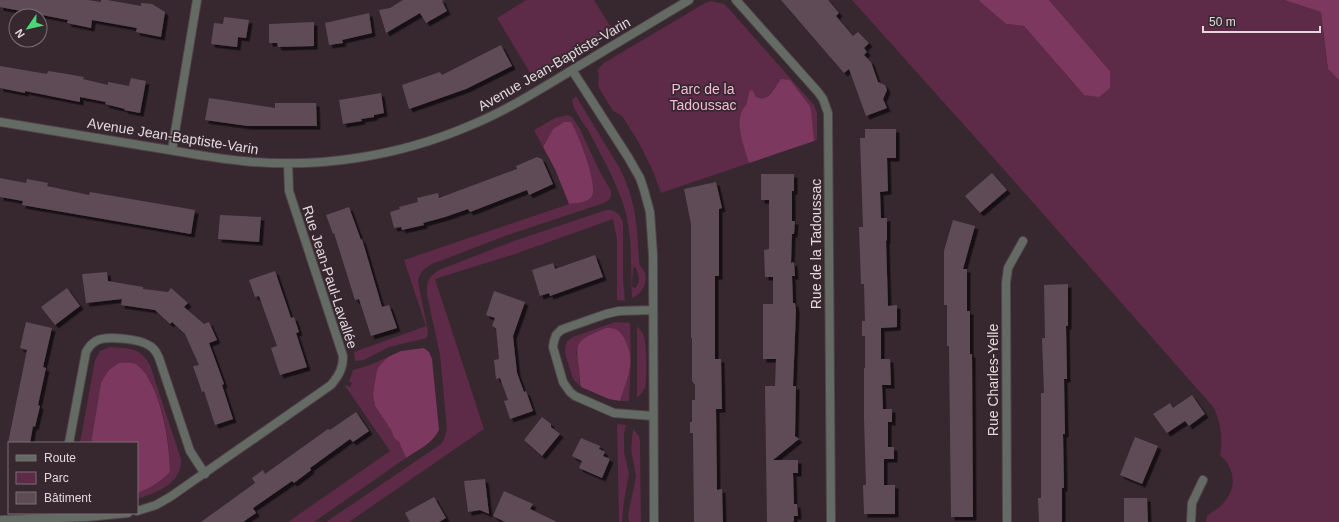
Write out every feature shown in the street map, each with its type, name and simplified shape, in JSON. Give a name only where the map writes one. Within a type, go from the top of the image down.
[{"type":"street","points":[[172,150],[197,0]]},
{"type":"street","name":"Avenue Jean-Baptiste-Varin","points":[[0,122],[228,160],[288,163],[323,162],[369,156],[400,150],[442,137],[476,124],[511,106],[689,0]]},
{"type":"street","name":"Rue de la Tadoussac","points":[[736,0],[818,92],[823,99],[828,113],[831,522]]},
{"type":"street","points":[[572,70],[631,162],[644,190],[652,224],[654,522]]},
{"type":"street","name":"Rue Jean-Paul-Lavallée","points":[[138,511],[156,505],[205,474],[331,385],[341,371],[343,356],[340,344],[289,191],[288,163]]},
{"type":"street","name":"Rue Charles-Yelle","points":[[1007,522],[1006,283],[1008,268],[1023,241]]},
{"type":"street","points":[[653,310],[619,311],[566,328],[561,330],[556,335],[553,348],[563,382],[570,392],[614,413],[653,416]]},
{"type":"street","points":[[69,442],[86,352],[90,345],[103,338],[141,342],[149,345],[155,350],[159,358],[188,446],[205,474]]},
{"type":"street","points":[[1191,522],[1192,503],[1203,480]]},
{"type":"street","points":[[0,520],[59,515],[87,517],[118,514]]},
{"type":"green space","points":[[526,0],[594,0],[614,32],[585,49],[582,46],[532,76],[497,18]]},
{"type":"green space","points":[[852,0],[978,0],[1006,24],[1024,26],[1084,95],[1110,71],[1049,0],[1284,0],[1321,12],[1328,69],[1339,80],[1339,522],[1206,522],[1207,516],[1220,506],[1228,496],[1233,484],[1231,471],[1225,460],[1220,455],[1221,431],[1214,408]]},
{"type":"green space","name":"Parc de la Tadoussac","points":[[711,1],[724,4],[729,9],[814,105],[817,113],[817,140],[661,193],[652,169],[639,143],[622,116],[613,111],[599,88],[599,73],[597,71],[604,63],[705,3]]},
{"type":"green space","points":[[576,96],[619,167],[629,190],[635,212],[639,262],[646,277],[645,285],[641,291],[632,298],[630,235],[625,210],[610,173],[589,132],[576,113],[572,100]],"holes":[[[635,267],[639,281],[635,288],[632,287],[633,268]]]},
{"type":"green space","points":[[568,115],[572,117],[580,129],[599,170],[611,191],[609,200],[505,236],[432,264],[420,274],[418,282],[428,331],[427,338],[389,347],[364,360],[355,361],[354,352],[426,326],[404,260],[569,204],[589,200],[592,196],[593,186],[585,159],[553,129],[543,147],[534,130],[555,118]]},
{"type":"green space","points":[[606,210],[612,210],[623,222],[623,278],[625,301],[617,300],[617,240],[613,219],[515,254],[435,279],[484,429],[349,522],[326,522],[441,444],[444,439],[447,430],[440,355],[427,295],[427,284],[432,275],[439,270],[511,242]]},
{"type":"green space","points":[[615,322],[630,323],[631,358],[629,401],[620,401],[629,370],[576,351],[581,387],[573,379],[565,353],[567,341],[573,337]]},
{"type":"green space","points":[[637,326],[642,332],[645,341],[646,378],[645,388],[637,398]]},
{"type":"green space","points":[[110,347],[128,349],[138,351],[146,359],[150,365],[181,459],[178,475],[173,481],[160,490],[138,499],[138,493],[155,485],[170,472],[169,448],[161,409],[153,386],[147,376],[101,383],[91,442],[80,442],[95,360],[100,351]]},
{"type":"green space","points":[[388,357],[380,365],[373,394],[375,406],[391,430],[394,438],[399,442],[406,458],[314,522],[288,522],[390,451],[345,386],[347,385],[350,387],[352,383],[349,381],[353,370],[370,365]]},
{"type":"green space","points":[[617,424],[626,425],[624,433],[624,452],[629,474],[622,522],[619,522]]},
{"type":"green space","points":[[633,429],[639,436],[640,441],[641,522],[629,522],[628,515],[636,477],[631,449]]},
{"type":"shaded area","points":[[978,0],[1049,0],[1110,71],[1110,88],[1099,97],[1084,95],[1024,26],[1006,24]]},
{"type":"shaded area","points":[[1284,0],[1339,0],[1339,80],[1328,69],[1321,12]]},
{"type":"shaded area","points":[[781,79],[790,80],[809,105],[811,110],[814,141],[749,163],[741,137],[740,117],[746,106],[750,90],[753,91],[756,97],[765,98],[771,94]]},
{"type":"shaded area","points":[[564,122],[571,122],[574,128],[590,170],[593,190],[592,196],[588,200],[569,204],[555,169],[543,147],[553,129]]},
{"type":"shaded area","points":[[606,328],[615,329],[620,333],[624,338],[630,355],[630,370],[620,401],[609,399],[581,387],[580,384],[577,358],[579,345],[585,338]]},
{"type":"shaded area","points":[[424,348],[429,352],[432,359],[439,430],[433,439],[406,458],[399,442],[394,438],[391,430],[375,406],[373,394],[377,370],[388,357],[401,351]]},
{"type":"shaded area","points":[[119,363],[131,363],[137,365],[152,385],[158,399],[166,431],[170,472],[155,485],[138,493],[138,442],[91,442],[101,383],[109,370]]},
{"type":"building","points":[[0,0],[88,0],[101,2],[101,0],[107,0],[141,6],[141,3],[152,4],[165,12],[161,37],[136,32],[137,28],[92,20],[91,28],[67,23],[68,20],[48,16],[48,8],[8,9],[0,7]]},
{"type":"building","points":[[403,0],[444,0],[442,1],[447,11],[426,23],[420,13],[386,33],[379,10],[390,8]]},
{"type":"building","points":[[781,0],[828,0],[839,13],[836,16],[853,36],[858,32],[869,43],[864,48],[867,52],[864,55],[871,62],[878,82],[885,85],[887,90],[883,99],[887,108],[866,116],[849,69],[844,73]]},
{"type":"building","points":[[369,13],[372,33],[342,40],[343,43],[329,45],[325,23]]},
{"type":"building","points":[[224,17],[249,20],[246,38],[238,37],[237,47],[211,44],[214,23],[223,24]]},
{"type":"building","points":[[314,22],[314,46],[278,47],[277,43],[269,43],[269,24]]},
{"type":"building","points":[[501,45],[512,66],[466,89],[409,109],[402,85],[440,72],[442,75]]},
{"type":"building","points":[[0,66],[47,74],[48,71],[67,74],[84,77],[83,79],[108,85],[108,82],[129,86],[131,78],[146,81],[140,113],[105,104],[106,102],[80,97],[80,102],[25,91],[25,93],[0,88]]},
{"type":"building","points":[[381,93],[384,113],[374,115],[374,117],[361,119],[362,121],[343,124],[339,100]]},
{"type":"building","points":[[209,98],[275,108],[275,103],[316,103],[317,126],[248,126],[205,120]]},
{"type":"building","points":[[865,129],[896,129],[896,158],[887,158],[888,191],[880,192],[881,218],[887,218],[886,241],[888,306],[897,305],[897,327],[881,328],[881,359],[890,359],[891,385],[882,385],[883,409],[892,409],[892,422],[888,422],[888,447],[894,447],[894,459],[884,459],[884,485],[895,485],[895,514],[864,514],[863,485],[866,485],[864,417],[865,336],[862,336],[862,321],[865,321],[864,284],[861,284],[859,227],[863,227],[860,138],[865,138]]},
{"type":"building","points":[[537,157],[542,159],[553,184],[529,195],[527,190],[470,212],[468,209],[423,223],[424,225],[402,230],[401,227],[394,228],[390,212],[400,209],[399,207],[418,202],[417,198],[438,193],[439,198],[517,169],[516,166]]},
{"type":"building","points":[[992,173],[1007,190],[980,213],[965,196]]},
{"type":"building","points":[[761,174],[794,174],[794,191],[792,191],[792,221],[795,221],[794,234],[792,234],[791,263],[794,262],[795,276],[792,276],[793,303],[795,303],[796,310],[793,386],[796,386],[795,436],[799,439],[773,460],[798,460],[798,473],[793,473],[794,504],[797,504],[798,516],[794,516],[794,521],[792,522],[767,522],[765,386],[775,386],[776,359],[763,359],[763,304],[773,304],[773,277],[765,277],[764,250],[769,249],[769,200],[761,200]]},
{"type":"building","points":[[0,178],[26,183],[27,179],[48,183],[47,186],[89,195],[90,192],[195,210],[191,234],[22,205],[23,201],[0,197]]},
{"type":"building","points":[[716,182],[722,208],[719,209],[719,276],[715,276],[715,359],[721,359],[722,409],[716,409],[717,490],[722,489],[723,522],[694,522],[693,433],[690,433],[690,422],[692,422],[692,400],[695,400],[695,385],[692,381],[691,338],[691,224],[684,189]]},
{"type":"building","points":[[349,207],[361,240],[362,239],[382,307],[389,305],[397,328],[371,336],[359,299],[355,300],[334,233],[333,234],[326,215]]},
{"type":"building","points":[[220,215],[261,217],[259,242],[218,239]]},
{"type":"building","points":[[953,220],[975,226],[963,269],[967,269],[967,311],[970,311],[970,354],[972,354],[973,517],[951,517],[949,346],[947,346],[947,305],[944,305],[944,251]]},
{"type":"building","points":[[595,255],[603,277],[550,296],[549,293],[540,296],[532,270],[553,263],[555,269]]},
{"type":"building","points":[[275,271],[291,318],[294,317],[299,332],[296,333],[307,367],[280,375],[271,348],[277,346],[259,296],[255,297],[249,280]]},
{"type":"building","points":[[107,272],[108,281],[143,287],[143,289],[168,292],[171,288],[188,303],[184,307],[204,324],[209,322],[217,340],[209,343],[224,384],[222,385],[233,419],[215,425],[204,391],[202,392],[193,366],[199,365],[185,334],[172,322],[170,324],[155,310],[121,305],[122,299],[86,303],[82,274]]},
{"type":"building","points":[[1068,284],[1068,326],[1066,326],[1067,379],[1064,379],[1065,434],[1063,434],[1064,488],[1062,488],[1062,522],[1039,522],[1038,498],[1041,498],[1041,393],[1044,393],[1042,338],[1045,338],[1044,285]]},
{"type":"building","points":[[67,288],[80,306],[55,325],[41,307]]},
{"type":"building","points":[[494,291],[525,302],[513,336],[517,373],[524,392],[526,391],[533,411],[510,419],[504,401],[508,400],[500,378],[496,379],[494,360],[499,359],[496,328],[492,326],[495,318],[486,315]]},
{"type":"building","points":[[26,322],[52,328],[43,367],[46,368],[38,405],[40,406],[35,427],[33,426],[30,442],[8,442],[27,350],[20,348]]},
{"type":"building","points":[[1192,395],[1205,414],[1189,426],[1185,421],[1167,433],[1153,414],[1170,403],[1173,408]]},
{"type":"building","points":[[356,412],[369,431],[353,442],[350,439],[310,468],[311,470],[294,483],[292,481],[253,508],[256,513],[243,522],[201,522],[255,483],[252,478],[263,470],[265,474],[328,429],[330,430]]},
{"type":"building","points":[[542,417],[560,434],[542,456],[524,440]]},
{"type":"building","points":[[1135,437],[1158,446],[1142,484],[1120,475]]},
{"type":"building","points":[[581,438],[600,446],[599,449],[605,452],[603,456],[610,459],[602,478],[579,468],[582,461],[572,456]]},
{"type":"building","points":[[485,479],[489,514],[480,510],[468,512],[464,481]]},
{"type":"building","points":[[504,491],[533,504],[530,509],[557,522],[505,522],[493,516]]},
{"type":"building","points":[[434,497],[446,518],[439,522],[410,522],[405,513]]},
{"type":"building","points":[[1124,498],[1147,498],[1148,522],[1124,522]]}]
